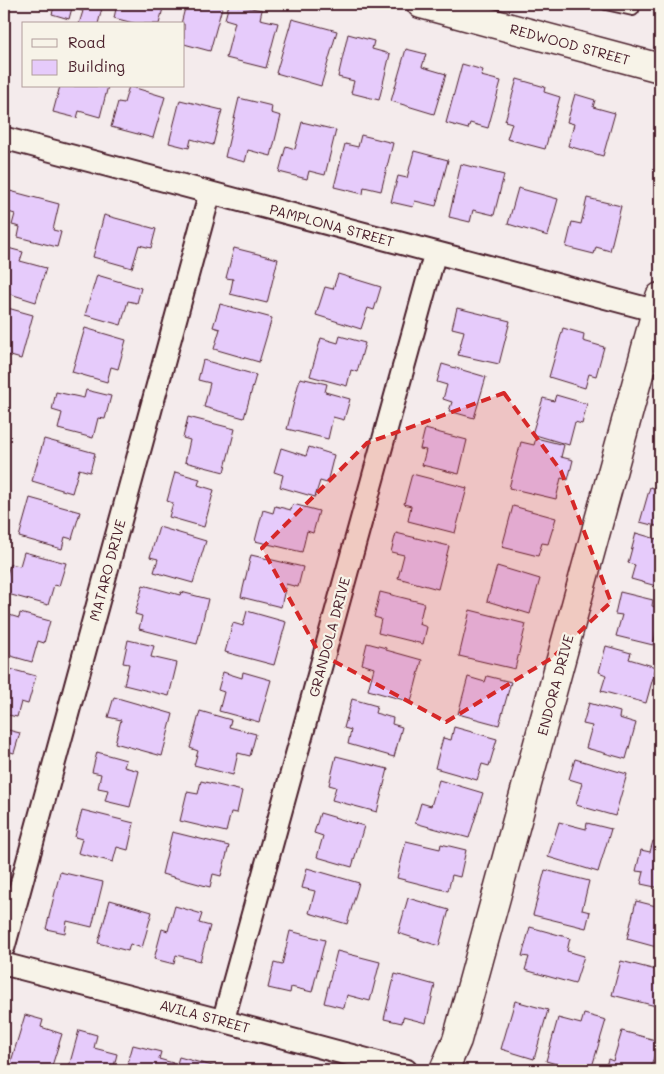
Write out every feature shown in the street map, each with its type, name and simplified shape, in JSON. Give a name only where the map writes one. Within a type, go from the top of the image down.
[{"type":"street","name":"REDWOOD STREET","points":[[421,4],[488,17],[660,68]]},
{"type":"street","name":"PAMPLONA STREET","points":[[4,138],[435,252],[659,307]]},
{"type":"street","name":"MATARO DRIVE","points":[[4,947],[210,193]]},
{"type":"street","name":"GRANDOLA DRIVE","points":[[223,1020],[435,252]]},
{"type":"street","name":"ENDORA DRIVE","points":[[444,1070],[457,1040],[659,307]]},
{"type":"street","name":"AVILA STREET","points":[[4,964],[223,1020],[406,1070]]},
{"type":"lane","points":[[606,4],[633,10],[635,4]]},
{"type":"highlighted area","points":[[504,393],[561,471],[611,602],[552,658],[446,722],[319,653],[262,548],[367,443]]},
{"type":"building","points":[[55,4],[103,4],[98,22],[80,22],[83,11],[72,8],[69,19],[52,14]]},
{"type":"building","points":[[117,4],[164,4],[160,22],[129,22],[114,18]]},
{"type":"building","points":[[186,4],[223,4],[210,51],[185,44],[185,22],[182,22]]},
{"type":"building","points":[[229,4],[262,10],[260,19],[278,23],[266,68],[226,58],[235,22],[225,19]]},
{"type":"building","points":[[292,19],[337,31],[321,86],[276,73]]},
{"type":"building","points":[[348,34],[374,41],[372,49],[390,54],[379,100],[351,93],[354,81],[338,77]]},
{"type":"building","points":[[406,49],[426,54],[422,67],[446,74],[434,114],[391,101]]},
{"type":"building","points":[[462,64],[483,70],[481,76],[501,81],[488,128],[470,123],[468,129],[446,123]]},
{"type":"building","points":[[517,79],[545,87],[544,92],[560,97],[545,149],[507,139],[512,123],[505,121]]},
{"type":"building","points":[[59,88],[107,88],[100,117],[79,111],[77,118],[53,112]]},
{"type":"building","points":[[128,88],[136,88],[165,97],[153,138],[111,127],[118,102],[124,103]]},
{"type":"building","points":[[575,94],[595,100],[593,107],[615,113],[603,156],[568,146],[574,124],[567,122]]},
{"type":"building","points":[[239,98],[272,106],[271,113],[281,116],[271,156],[248,150],[245,162],[225,157]]},
{"type":"building","points":[[180,100],[222,110],[213,145],[191,139],[189,148],[169,143]]},
{"type":"building","points":[[302,122],[336,130],[325,175],[309,171],[307,179],[279,172],[286,146],[295,149]]},
{"type":"building","points":[[361,135],[393,143],[381,191],[364,187],[363,194],[334,187],[345,144],[358,147]]},
{"type":"building","points":[[414,151],[448,160],[436,206],[415,201],[413,207],[391,202],[398,176],[407,178]]},
{"type":"building","points":[[461,164],[504,175],[494,215],[473,210],[470,222],[449,217]]},
{"type":"building","points":[[518,188],[558,199],[548,236],[508,224]]},
{"type":"building","points":[[10,191],[59,204],[53,230],[61,232],[57,247],[18,237],[20,227],[12,225],[15,214],[5,211]]},
{"type":"building","points":[[587,198],[621,206],[610,251],[596,247],[594,254],[566,247],[572,222],[581,224]]},
{"type":"building","points":[[104,215],[156,229],[151,248],[139,245],[132,268],[93,257]]},
{"type":"building","points":[[4,247],[23,252],[20,261],[46,268],[36,302],[4,292]]},
{"type":"building","points":[[234,248],[278,259],[267,303],[230,294],[233,279],[226,278]]},
{"type":"building","points":[[338,274],[381,287],[374,310],[368,308],[361,329],[316,315],[325,287],[333,289]]},
{"type":"building","points":[[97,275],[141,288],[137,303],[128,301],[121,325],[85,315]]},
{"type":"building","points":[[220,304],[272,318],[259,362],[214,349],[220,329],[213,327]]},
{"type":"building","points":[[4,307],[33,315],[21,359],[4,354]]},
{"type":"building","points":[[457,308],[510,321],[499,364],[458,355],[464,331],[452,328]]},
{"type":"building","points":[[85,328],[126,340],[118,369],[111,367],[107,382],[72,372]]},
{"type":"building","points":[[563,328],[584,334],[583,341],[604,347],[596,376],[589,374],[585,388],[549,377]]},
{"type":"building","points":[[340,336],[365,343],[357,372],[351,370],[347,386],[310,376],[321,338],[338,343]]},
{"type":"building","points":[[203,360],[256,375],[244,418],[204,407],[210,383],[198,380]]},
{"type":"building","points":[[442,364],[486,377],[474,418],[449,411],[452,402],[443,399],[447,385],[437,382]]},
{"type":"building","points":[[300,378],[327,384],[325,392],[350,399],[344,420],[333,417],[328,439],[287,429]]},
{"type":"building","points":[[86,390],[111,396],[105,419],[98,418],[93,438],[58,429],[62,413],[52,410],[56,392],[84,398]]},
{"type":"building","points":[[556,395],[587,404],[582,424],[575,422],[569,445],[532,434],[543,398],[554,401]]},
{"type":"building","points":[[188,417],[235,429],[224,472],[185,462],[190,440],[183,438]]},
{"type":"building","points":[[425,429],[467,440],[459,474],[422,465],[426,450],[420,449]]},
{"type":"building","points":[[536,438],[564,445],[561,457],[573,460],[568,480],[561,478],[556,499],[509,488],[521,442],[534,445]]},
{"type":"building","points":[[44,439],[95,453],[90,472],[79,469],[72,493],[32,481]]},
{"type":"building","points":[[660,445],[660,468],[655,467]]},
{"type":"building","points":[[309,447],[334,455],[327,483],[320,481],[315,497],[280,487],[283,475],[274,472],[281,448],[306,456]]},
{"type":"building","points":[[175,472],[200,479],[198,485],[214,490],[204,527],[169,517],[173,503],[167,501]]},
{"type":"building","points":[[412,474],[467,488],[455,533],[408,521],[411,506],[404,504]]},
{"type":"building","points":[[650,487],[660,490],[660,527],[640,522]]},
{"type":"building","points":[[30,498],[80,512],[72,539],[65,537],[62,549],[19,537]]},
{"type":"building","points":[[293,504],[319,511],[313,533],[307,531],[302,552],[255,541],[263,510],[273,513],[275,506],[291,510]]},
{"type":"building","points":[[513,506],[556,518],[548,544],[542,543],[538,556],[502,547]]},
{"type":"building","points":[[159,527],[206,541],[193,583],[154,572],[158,559],[150,557]]},
{"type":"building","points":[[396,533],[449,546],[438,589],[398,578],[404,555],[391,552]]},
{"type":"building","points":[[636,533],[660,540],[660,587],[631,579],[635,565],[628,563]]},
{"type":"building","points":[[24,552],[66,563],[59,586],[54,585],[48,605],[4,593],[4,585],[10,564],[20,566]]},
{"type":"building","points":[[251,555],[303,567],[298,587],[286,584],[281,607],[241,597]]},
{"type":"building","points":[[497,566],[540,579],[530,614],[487,601]]},
{"type":"building","points":[[143,585],[180,595],[181,592],[208,599],[197,644],[139,629],[142,616],[135,614]]},
{"type":"building","points":[[380,592],[424,603],[419,624],[427,627],[423,644],[378,633],[381,619],[374,617]]},
{"type":"building","points":[[620,592],[653,600],[652,606],[660,608],[660,617],[653,645],[616,636],[622,615],[615,614]]},
{"type":"building","points":[[470,610],[526,624],[515,669],[459,656]]},
{"type":"building","points":[[247,611],[286,622],[274,665],[225,652],[233,623],[243,626]]},
{"type":"building","points":[[20,613],[50,621],[44,643],[38,641],[32,662],[4,654],[4,621],[6,614],[19,618]]},
{"type":"building","points":[[128,640],[154,646],[151,657],[177,663],[169,696],[124,685],[129,664],[123,663]]},
{"type":"building","points":[[367,643],[422,660],[411,702],[368,690],[374,668],[362,664]]},
{"type":"building","points":[[606,646],[631,653],[629,659],[656,667],[646,703],[601,691],[606,675],[599,672]]},
{"type":"building","points":[[10,669],[36,676],[28,704],[21,702],[17,717],[4,714],[4,675],[8,676]]},
{"type":"building","points":[[223,672],[242,678],[243,672],[271,680],[259,722],[219,711],[224,692],[218,690]]},
{"type":"building","points":[[487,676],[511,682],[499,725],[458,714],[468,677],[485,682]]},
{"type":"building","points":[[114,697],[173,714],[162,756],[115,743],[121,720],[108,717]]},
{"type":"building","points":[[352,699],[377,706],[375,713],[393,718],[392,724],[402,727],[394,757],[348,744],[351,730],[344,728]]},
{"type":"building","points":[[589,703],[620,712],[619,718],[636,723],[626,759],[586,748],[592,726],[583,724]]},
{"type":"building","points":[[200,711],[231,720],[229,727],[256,734],[250,756],[238,753],[233,775],[194,765],[198,751],[190,748]]},
{"type":"building","points":[[454,727],[497,739],[489,766],[482,764],[477,780],[435,768],[443,738],[451,740]]},
{"type":"building","points":[[4,729],[20,733],[14,753],[4,750]]},
{"type":"building","points":[[97,752],[126,760],[124,767],[139,771],[130,807],[105,801],[108,790],[98,788],[101,774],[92,772]]},
{"type":"building","points":[[336,756],[388,769],[377,812],[332,800],[336,787],[329,785]]},
{"type":"building","points":[[575,759],[627,774],[615,816],[576,805],[582,783],[569,779]]},
{"type":"building","points":[[439,780],[483,793],[469,838],[415,823],[421,803],[431,806]]},
{"type":"building","points":[[201,781],[242,791],[237,813],[231,812],[226,832],[180,821],[187,792],[198,794]]},
{"type":"building","points":[[82,810],[134,823],[128,850],[117,847],[113,862],[78,853],[82,839],[75,837]]},
{"type":"building","points":[[320,813],[364,826],[352,867],[317,857],[323,836],[314,833]]},
{"type":"building","points":[[660,813],[660,827],[657,826]]},
{"type":"building","points":[[559,822],[586,829],[587,823],[611,829],[598,872],[548,857]]},
{"type":"building","points":[[172,832],[229,846],[221,876],[213,874],[210,887],[162,874]]},
{"type":"building","points":[[406,841],[440,849],[441,844],[466,850],[460,877],[452,875],[448,891],[397,878]]},
{"type":"building","points":[[653,841],[660,843],[660,888],[641,884],[644,872],[636,871],[641,850],[650,852]]},
{"type":"building","points":[[307,868],[359,883],[347,924],[309,913],[315,891],[302,888]]},
{"type":"building","points":[[545,870],[589,881],[582,910],[590,912],[586,928],[533,915]]},
{"type":"building","points":[[60,872],[103,882],[92,927],[67,921],[65,933],[46,929]]},
{"type":"building","points":[[408,898],[449,910],[439,946],[398,933]]},
{"type":"building","points":[[110,900],[152,912],[142,948],[130,944],[128,951],[98,943]]},
{"type":"building","points":[[636,901],[660,907],[660,948],[627,939]]},
{"type":"building","points":[[175,906],[202,914],[199,923],[210,926],[200,961],[176,955],[174,964],[154,959],[162,929],[168,931]]},
{"type":"building","points":[[530,927],[570,938],[567,951],[584,956],[575,984],[525,970],[529,957],[522,956]]},
{"type":"building","points":[[290,931],[325,940],[312,992],[291,987],[290,993],[268,988],[274,963],[282,965]]},
{"type":"building","points":[[337,951],[380,962],[370,1001],[347,995],[344,1008],[324,1003]]},
{"type":"building","points":[[621,961],[660,971],[660,1007],[612,995]]},
{"type":"building","points":[[395,974],[435,985],[426,1023],[403,1017],[402,1023],[384,1019]]},
{"type":"building","points":[[515,1001],[548,1010],[534,1059],[501,1049]]},
{"type":"building","points":[[584,1014],[606,1020],[591,1070],[577,1070],[546,1061],[558,1018],[581,1024]]},
{"type":"building","points":[[25,1015],[43,1020],[41,1027],[62,1034],[51,1069],[40,1066],[39,1070],[26,1070],[10,1065]]},
{"type":"building","points":[[79,1030],[97,1035],[94,1048],[117,1054],[113,1070],[68,1070]]},
{"type":"building","points":[[622,1031],[659,1041],[650,1070],[605,1070],[608,1059],[613,1061]]},
{"type":"building","points":[[133,1045],[161,1052],[159,1059],[173,1063],[171,1070],[126,1070]]},
{"type":"building","points":[[179,1057],[216,1067],[216,1070],[175,1070]]}]
